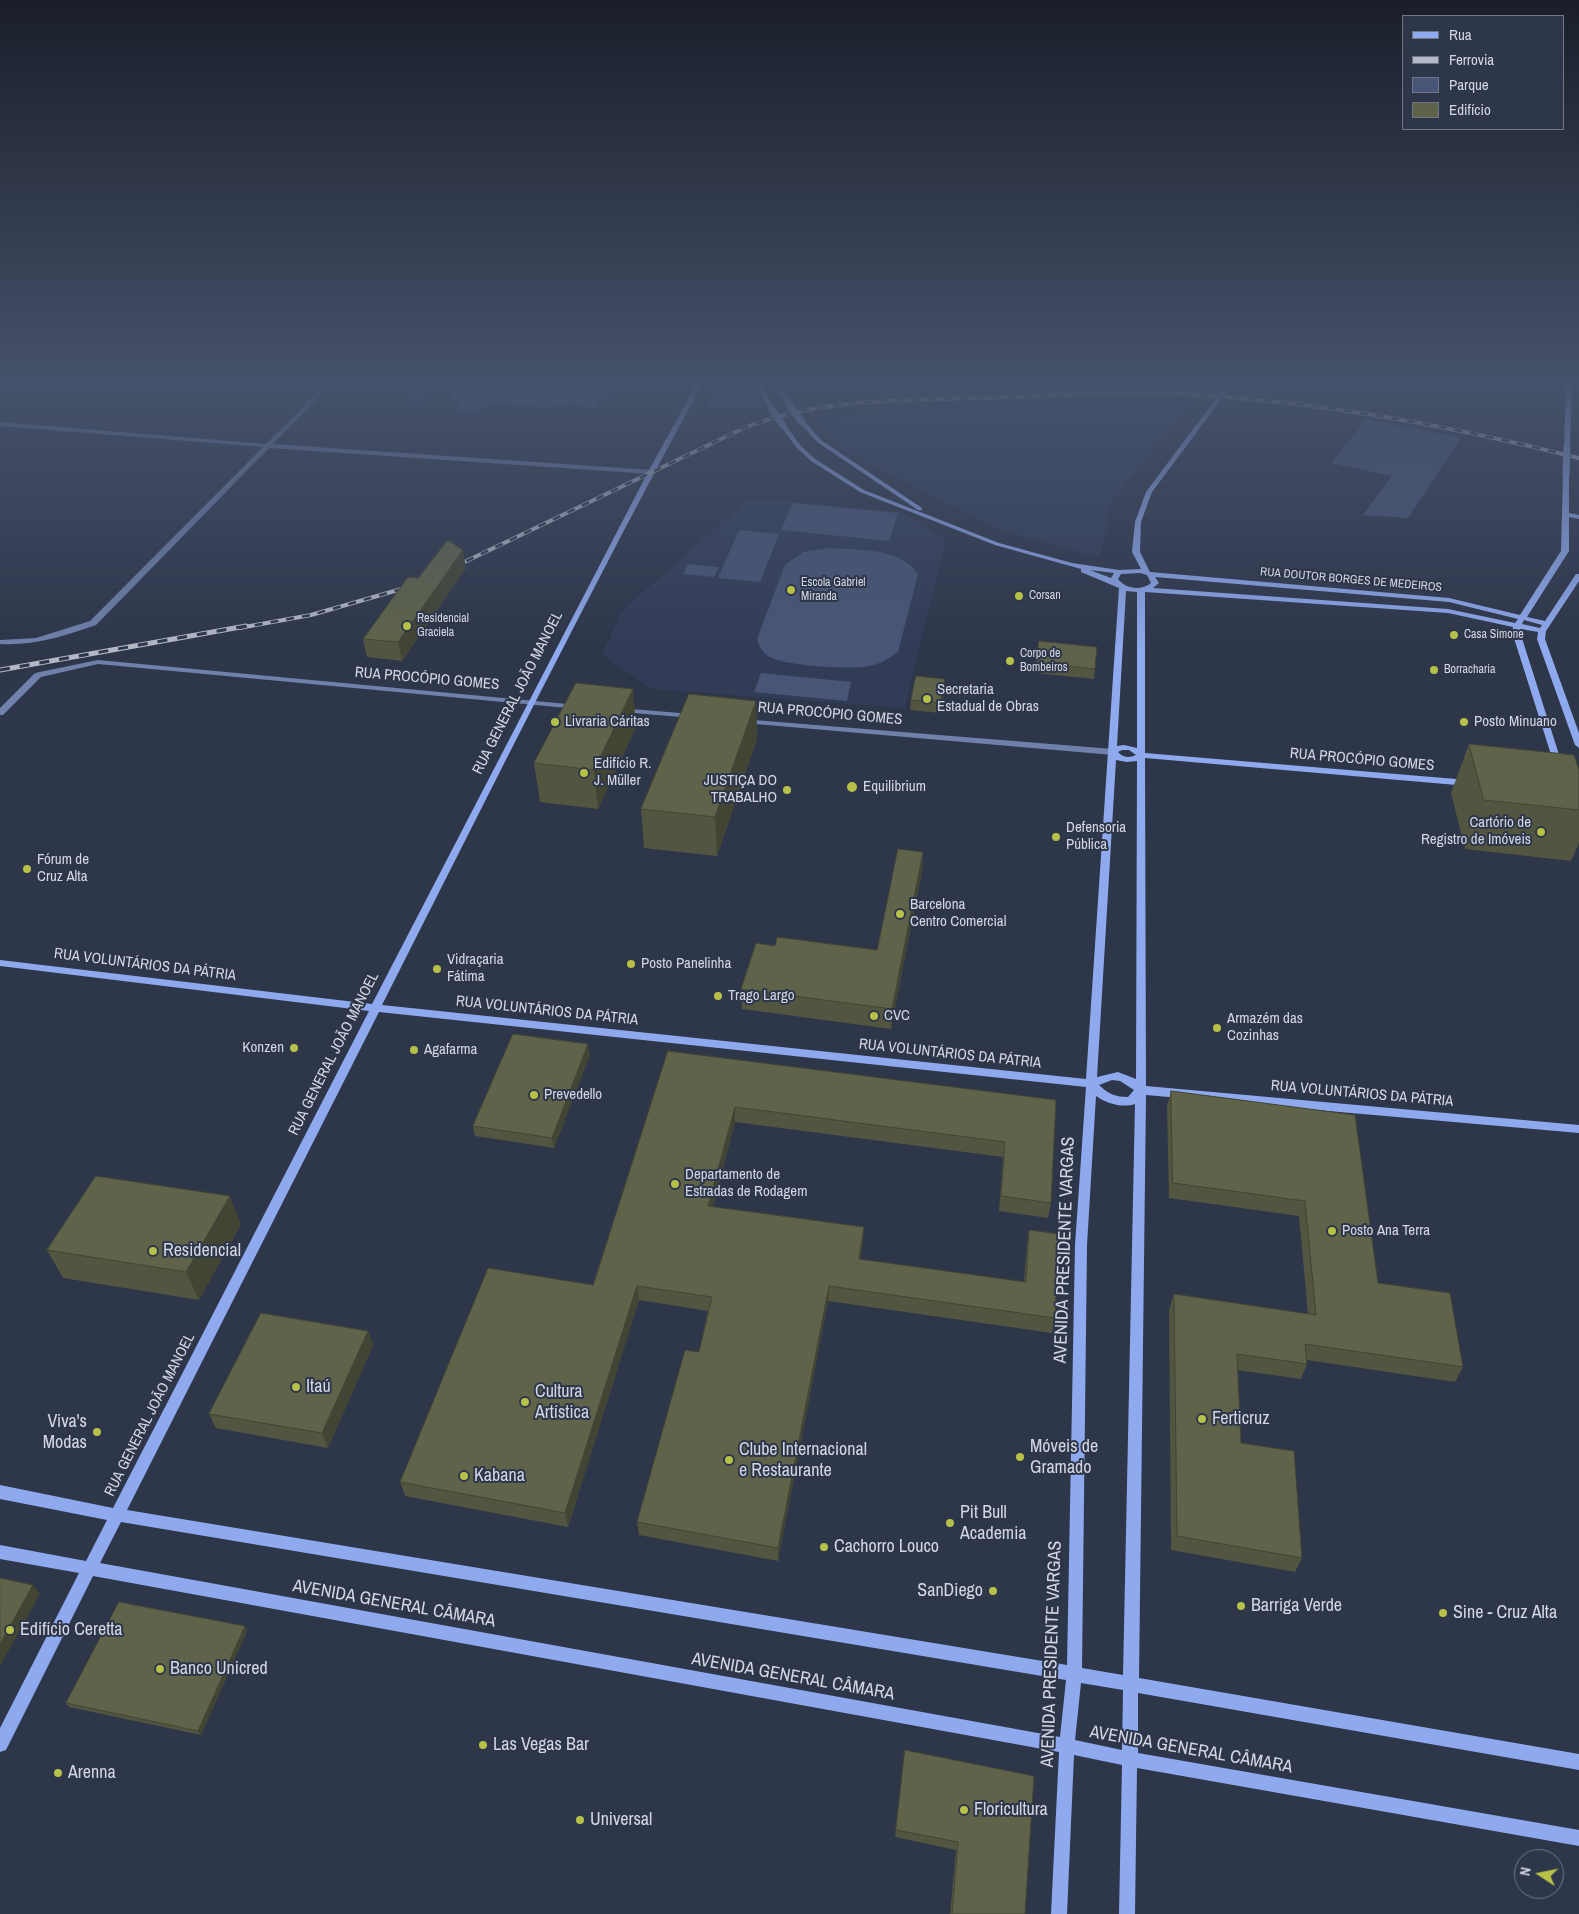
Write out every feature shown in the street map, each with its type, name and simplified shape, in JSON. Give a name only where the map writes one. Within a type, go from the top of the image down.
[{"type":"main road","points":[[830,470],[862,490],[997,544],[1072,564],[1119,585]]},
{"type":"main road","points":[[853,470],[931,517]]},
{"type":"main road","points":[[1128,564],[1138,522],[1149,492],[1165,470]]},
{"type":"main road","points":[[1562,774],[1517,638],[1520,621],[1565,551],[1566,470]]},
{"type":"main road","name":"RUA GENERAL JOÃO MANOEL","points":[[0,1744],[531,703],[651,472]]},
{"type":"main road","points":[[1566,514],[1579,517]]},
{"type":"main road","points":[[1072,564],[1128,564],[1148,574],[1155,583],[1143,590],[1141,1090],[1127,1914]]},
{"type":"main road","name":"RUA DOUTOR BORGES DE MEDEIROS","points":[[1128,564],[1148,574],[1460,602],[1545,628]]},
{"type":"main road","name":"AVENIDA PRESIDENTE VARGAS","points":[[1059,1914],[1067,1746],[1074,1674],[1081,1245],[1114,752],[1119,585],[1115,575],[1128,564]]},
{"type":"main road","points":[[1579,576],[1545,628],[1542,646],[1579,744]]},
{"type":"main road","name":"RUA DOUTOR BORGES DE MEDEIROS","points":[[1119,585],[1143,590],[1461,612],[1520,621]]},
{"type":"main road","points":[[1460,602],[1461,612]]},
{"type":"main road","name":"RUA PROCÓPIO GOMES","points":[[1142,754],[1135,760],[1126,761],[1117,758],[1114,752],[1118,748],[1127,746],[1142,754],[1474,784]]},
{"type":"main road","name":"RUA VOLUNTÁRIOS DA PÁTRIA","points":[[0,963],[376,1008],[1092,1084],[1107,1076],[1121,1076],[1141,1090],[1579,1129]]},
{"type":"main road","points":[[1092,1084],[1101,1095],[1116,1101],[1131,1101],[1141,1090]]},
{"type":"main road","points":[[0,1492],[117,1515],[1074,1674],[1579,1762]]},
{"type":"main road","name":"AVENIDA GENERAL CÂMARA","points":[[0,1552],[1067,1746],[1129,1759],[1579,1838]]},
{"type":"street","points":[[0,642],[13,643],[52,638],[93,623],[244,470]]},
{"type":"street","points":[[626,470],[651,472]]},
{"type":"street","name":"RUA PROCÓPIO GOMES","points":[[0,712],[38,675],[98,662],[590,708]]},
{"type":"street","points":[[610,709],[699,717]]},
{"type":"street","name":"RUA PROCÓPIO GOMES","points":[[738,720],[1114,752]]},
{"type":"shaded area","points":[[883,470],[1137,470],[1112,501],[1100,557],[1004,532]]},
{"type":"shaded area","name":"Escola Gabriel Miranda","points":[[750,498],[902,512],[945,540],[905,708],[652,689],[602,655],[622,611]]},
{"type":"green space","points":[[1365,470],[1440,470],[1408,518],[1363,515],[1392,476]]},
{"type":"green space","points":[[793,503],[898,513],[889,541],[781,530]]},
{"type":"green space","points":[[739,530],[779,534],[760,582],[718,578]]},
{"type":"green space","points":[[828,548],[864,550],[889,554],[910,565],[918,574],[898,652],[881,662],[870,666],[849,668],[804,665],[770,657],[763,652],[759,645],[757,639],[785,565],[803,552]]},
{"type":"green space","points":[[688,564],[719,567],[714,577],[683,574]]},
{"type":"green space","points":[[761,673],[851,682],[847,701],[754,692]]},
{"type":"building","points":[[448,540],[463,550],[398,642],[363,639],[408,577],[418,578]]},
{"type":"building","points":[[1039,641],[1097,647],[1095,669],[1036,663]]},
{"type":"building","points":[[916,676],[945,679],[940,703],[911,700]]},
{"type":"building","points":[[576,683],[633,689],[594,770],[534,763]]},
{"type":"building","points":[[689,694],[756,701],[715,817],[641,809]]},
{"type":"building","points":[[1469,744],[1574,755],[1579,770],[1579,810],[1484,800]]},
{"type":"building","name":"Barcelona Centro Comercial","points":[[898,849],[923,852],[892,1009],[741,989],[756,943],[775,946],[777,937],[877,950]]},
{"type":"building","name":"Prevedello","points":[[513,1034],[588,1044],[552,1138],[473,1126]]},
{"type":"building","points":[[668,1051],[1056,1100],[1051,1203],[1001,1196],[1005,1142],[735,1107],[708,1206],[864,1227],[859,1259],[1026,1282],[1029,1230],[1059,1234],[1055,1318],[829,1286],[778,1548],[637,1522],[685,1350],[699,1352],[712,1297],[637,1286],[565,1513],[400,1482],[488,1268],[593,1285]]},
{"type":"building","points":[[1171,1091],[1355,1115],[1378,1283],[1450,1293],[1463,1367],[1305,1344],[1307,1364],[1237,1354],[1241,1443],[1294,1451],[1302,1558],[1177,1536],[1174,1294],[1316,1315],[1305,1201],[1173,1183]]},
{"type":"building","points":[[96,1176],[230,1196],[186,1272],[47,1250]]},
{"type":"building","name":"Itaú","points":[[261,1313],[368,1331],[322,1433],[209,1414]]},
{"type":"building","points":[[0,1578],[33,1585],[0,1644]]},
{"type":"building","name":"Banco Unicred","points":[[119,1602],[245,1626],[198,1731],[66,1703]]},
{"type":"building","name":"Floricultura","points":[[905,1750],[1034,1776],[1025,1914],[952,1914],[958,1842],[896,1830]]},
{"type":"railway","points":[[452,568],[656,470]]},
{"type":"railway","points":[[239,628],[311,615],[412,586]]},
{"type":"railway","points":[[0,670],[246,626]]},
{"type":"place","name":"Escola Gabriel Miranda","points":[[791,590]]},
{"type":"place","name":"Corsan","points":[[1019,596]]},
{"type":"place","name":"Residencial Graciela","points":[[407,626]]},
{"type":"place","name":"Casa Simone","points":[[1454,635]]},
{"type":"place","name":"Corpo de Bombeiros","points":[[1010,661]]},
{"type":"place","name":"Borracharia","points":[[1434,670]]},
{"type":"place","name":"Secretaria Estadual de Obras","points":[[927,699]]},
{"type":"place","name":"Livraria Cáritas","points":[[555,722]]},
{"type":"place","name":"Posto Minuano","points":[[1464,722]]},
{"type":"place","name":"Edifício R. J. Müller","points":[[584,773]]},
{"type":"place","name":"Equilibrium","points":[[852,787]]},
{"type":"place","name":"JUSTIÇA DO TRABALHO","points":[[787,790]]},
{"type":"place","name":"Cartório de Registro de Imóveis","points":[[1541,832]]},
{"type":"place","name":"Defensoria Pública","points":[[1056,837]]},
{"type":"place","name":"Fórum de Cruz Alta","points":[[27,869]]},
{"type":"place","name":"Barcelona Centro Comercial","points":[[900,914]]},
{"type":"place","name":"Posto Panelinha","points":[[631,964]]},
{"type":"place","name":"Vidraçaria Fátima","points":[[437,969]]},
{"type":"place","name":"Trago Largo","points":[[718,996]]},
{"type":"place","name":"CVC","points":[[874,1016]]},
{"type":"place","name":"Armazém das Cozinhas","points":[[1217,1028]]},
{"type":"place","name":"Konzen","points":[[294,1048]]},
{"type":"place","name":"Agafarma","points":[[414,1050]]},
{"type":"place","name":"Prevedello","points":[[534,1095]]},
{"type":"place","name":"Departamento de Estradas de Rodagem","points":[[675,1184]]},
{"type":"place","name":"Posto Ana Terra","points":[[1332,1231]]},
{"type":"place","name":"Residencial","points":[[153,1251]]},
{"type":"place","name":"Itaú","points":[[296,1387]]},
{"type":"place","name":"Cultura Artística","points":[[525,1402]]},
{"type":"place","name":"Ferticruz","points":[[1202,1419]]},
{"type":"place","name":"Viva's Modas","points":[[97,1432]]},
{"type":"place","name":"Móveis de Gramado","points":[[1020,1457]]},
{"type":"place","name":"Clube Internacional e Restaurante","points":[[729,1460]]},
{"type":"place","name":"Kabana","points":[[464,1476]]},
{"type":"place","name":"Pit Bull Academia","points":[[950,1523]]},
{"type":"place","name":"Cachorro Louco","points":[[824,1547]]},
{"type":"place","name":"SanDiego","points":[[993,1591]]},
{"type":"place","name":"Barriga Verde","points":[[1241,1606]]},
{"type":"place","name":"Sine - Cruz Alta","points":[[1443,1613]]},
{"type":"place","name":"Edifício Ceretta","points":[[10,1630]]},
{"type":"place","name":"Banco Unicred","points":[[160,1669]]},
{"type":"place","name":"Las Vegas Bar","points":[[483,1745]]},
{"type":"place","name":"Arenna","points":[[58,1773]]},
{"type":"place","name":"Floricultura","points":[[964,1810]]},
{"type":"place","name":"Universal","points":[[580,1820]]}]
